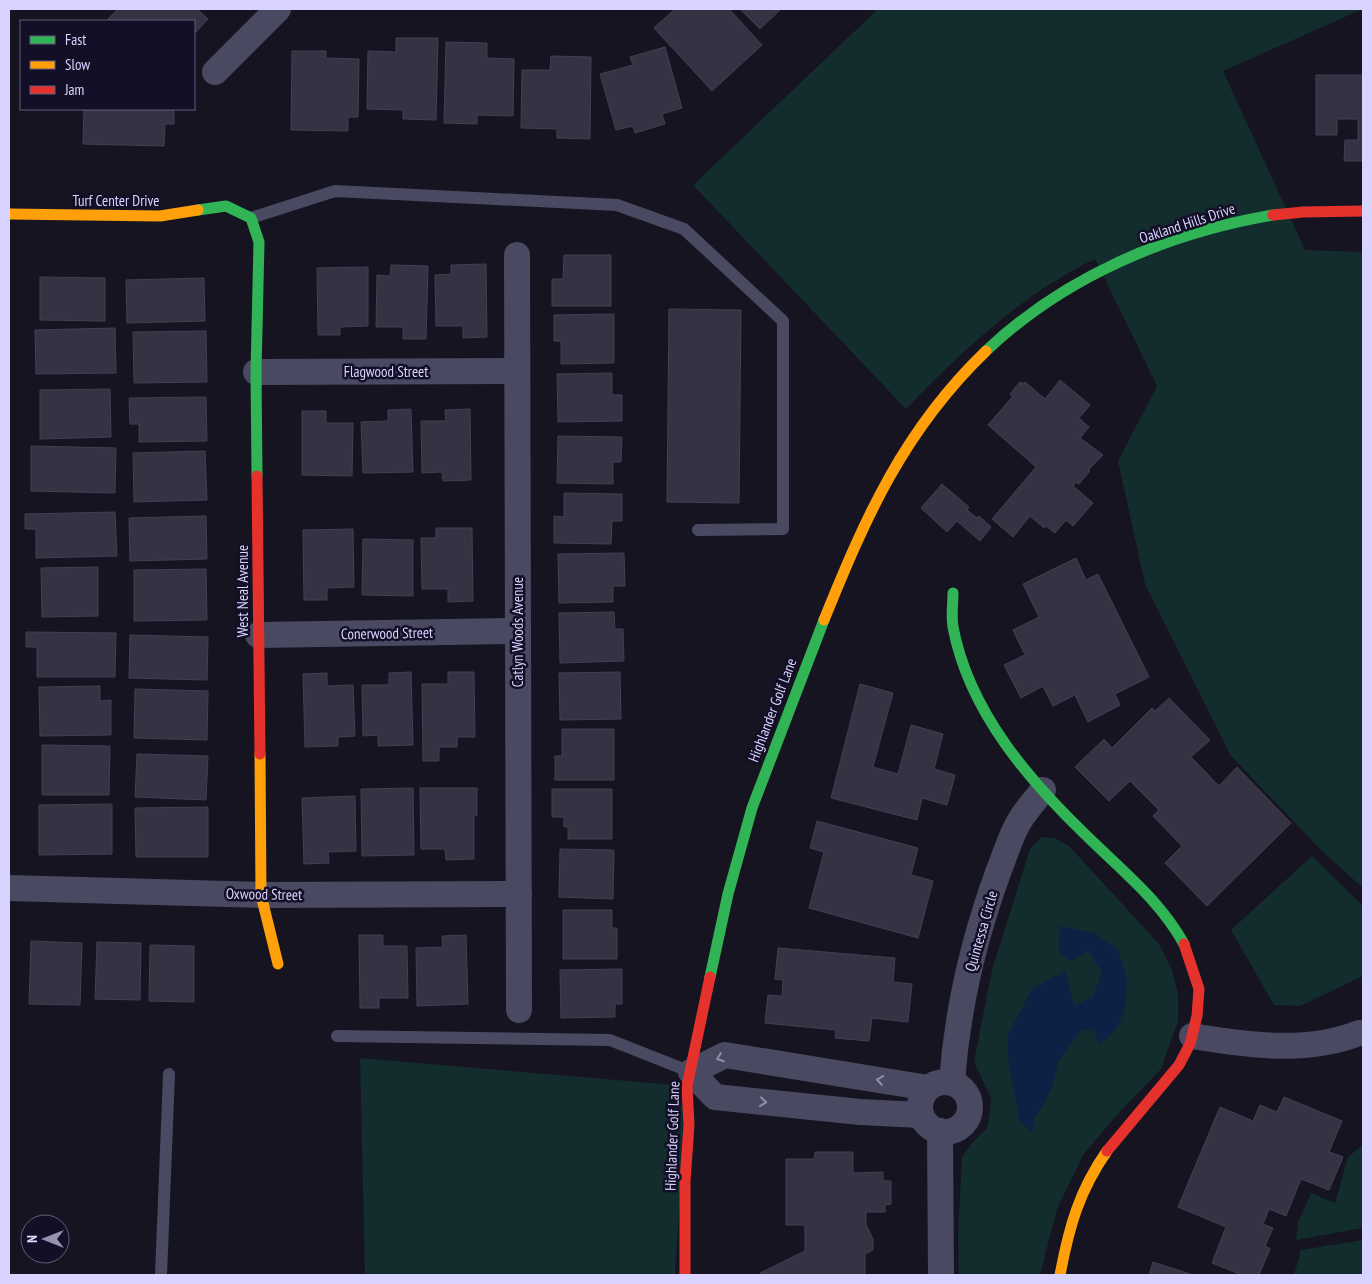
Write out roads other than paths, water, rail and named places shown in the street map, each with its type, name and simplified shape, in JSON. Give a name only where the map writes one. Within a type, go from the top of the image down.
[{"type":"street","points":[[215,72],[278,9]]},
{"type":"street","name":"Turf Center Drive","points":[[9,214],[160,216],[226,206],[251,218]]},
{"type":"street","name":"Oakland Hills Drive","points":[[1113,266],[1206,229],[1251,218],[1296,212],[1363,211]]},
{"type":"street","name":"West Neal Avenue","points":[[251,218],[258,242],[256,372],[261,895],[278,964]]},
{"type":"street","name":"Catlyn Woods Avenue","points":[[517,255],[519,1010]]},
{"type":"street","name":"Highlander Golf Lane","points":[[685,1275],[685,1181],[689,1125],[687,1086],[728,894],[752,808],[799,681],[867,516],[885,483],[941,399],[1006,332],[1082,279],[1113,266]]},
{"type":"street","name":"Flagwood Street","points":[[256,372],[517,371]]},
{"type":"street","points":[[952,593],[953,624],[971,685],[996,732],[1017,762],[1075,825],[1159,906],[1180,938],[1192,963],[1199,990],[1192,1036],[1185,1056],[1114,1142],[1088,1180],[1074,1211],[1060,1275]]},
{"type":"street","name":"Conerwood Street","points":[[258,635],[517,631]]},
{"type":"street","name":"Quintessa Circle","points":[[940,1085],[954,1056],[966,986],[985,915],[1010,841],[1021,818],[1043,790]]},
{"type":"street","name":"Oxwood Street","points":[[9,888],[261,895],[519,894]]},
{"type":"street","points":[[1192,1036],[1267,1045],[1308,1046],[1338,1041],[1359,1033]]},
{"type":"street","points":[[725,1055],[839,1074],[940,1085],[966,1093],[970,1108],[963,1124],[956,1129],[931,1123],[834,1110],[716,1097],[691,1072],[725,1055]]},
{"type":"street","points":[[834,1110],[839,1074]]},
{"type":"street","points":[[940,1085],[920,1103],[931,1123],[941,1275]]},
{"type":"lane","points":[[251,218],[335,191],[617,205],[684,229],[783,321],[783,529],[698,530]]},
{"type":"lane","points":[[337,1036],[610,1040],[691,1072]]},
{"type":"lane","points":[[161,1275],[168,1074]]},
{"type":"water","points":[[1060,926],[1094,933],[1117,949],[1127,978],[1125,1009],[1116,1030],[1099,1045],[1094,1029],[1082,1029],[1058,1062],[1052,1088],[1034,1120],[1032,1133],[1019,1119],[1008,1058],[1008,1035],[1032,989],[1065,971],[1074,1005],[1093,997],[1102,972],[1088,951],[1070,961],[1059,953]]}]
